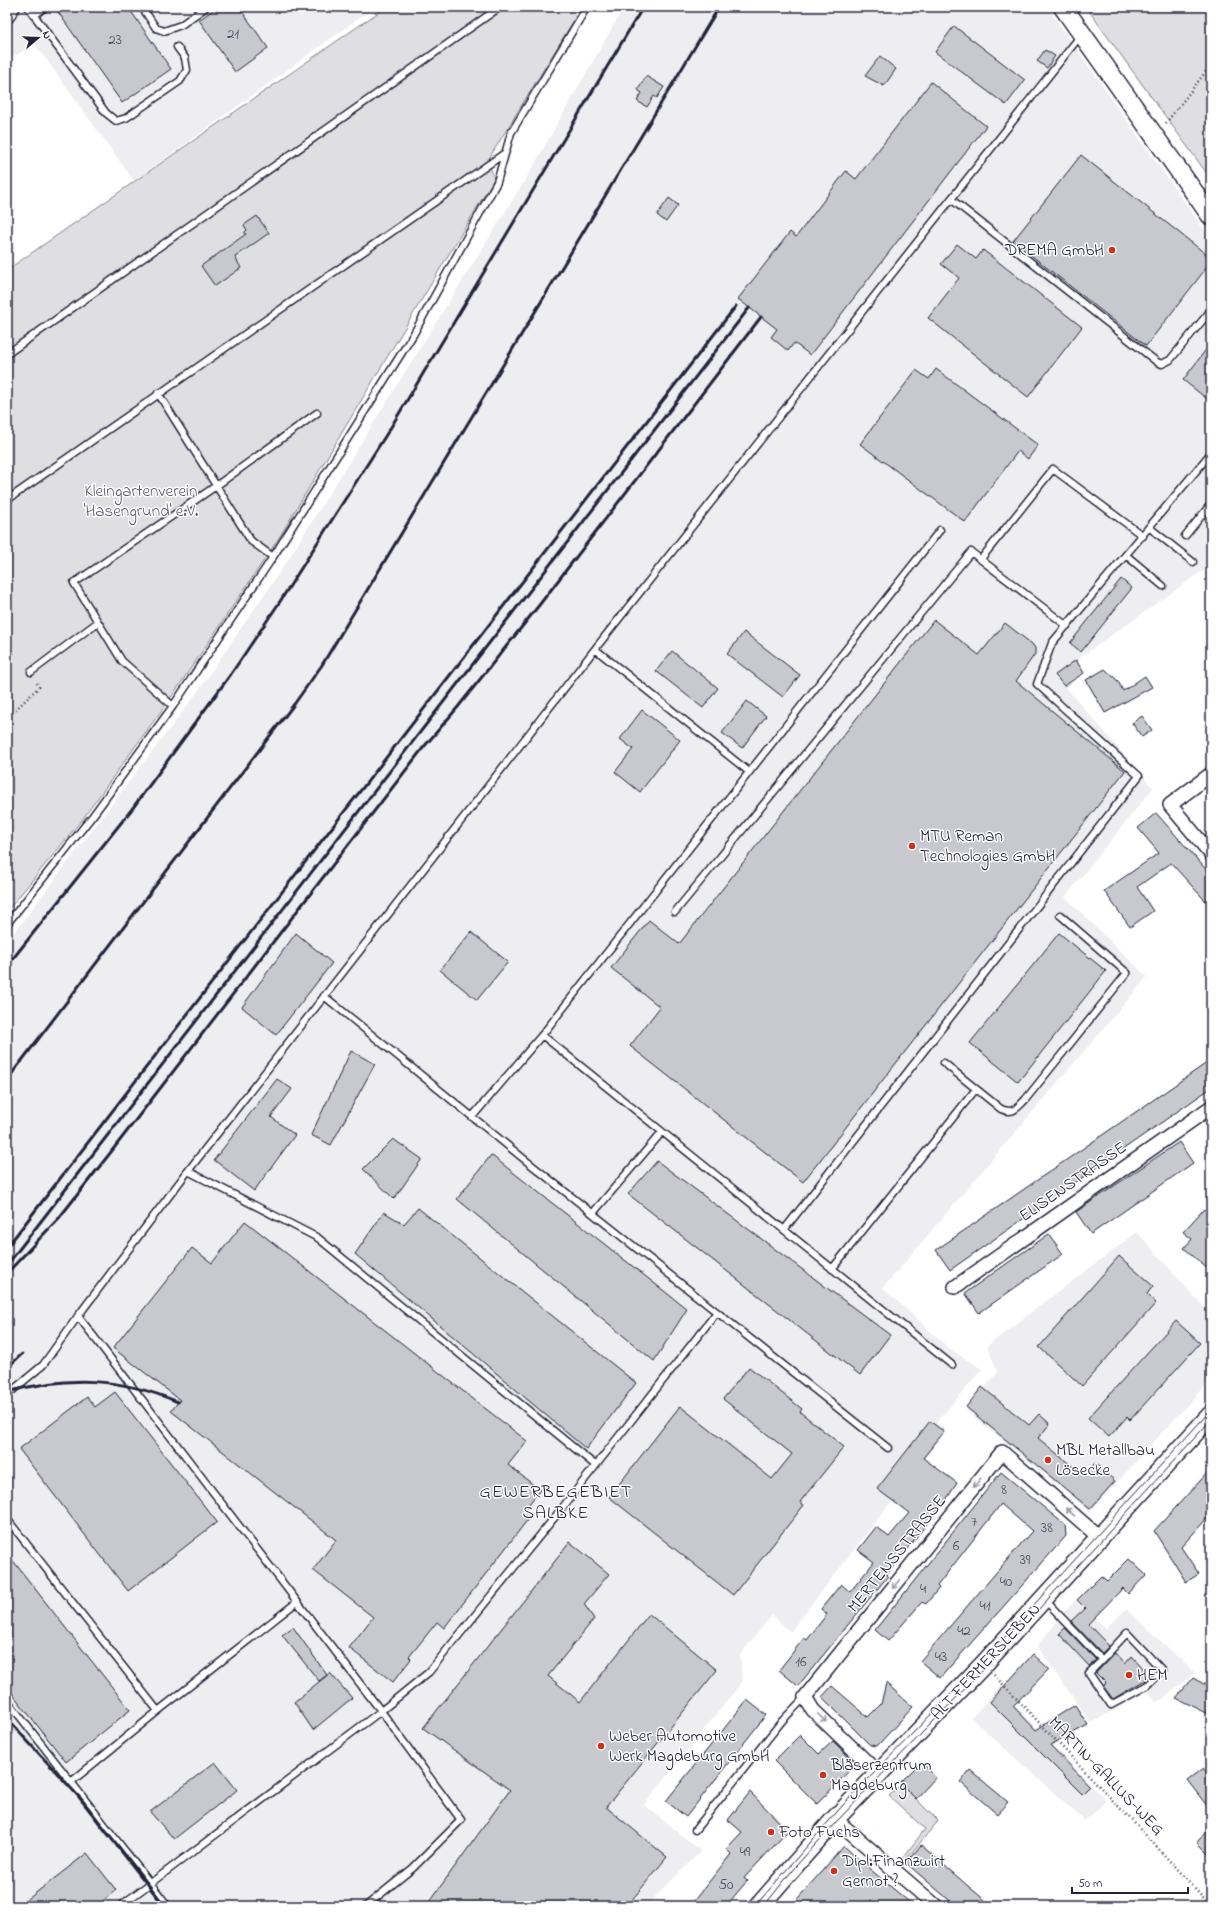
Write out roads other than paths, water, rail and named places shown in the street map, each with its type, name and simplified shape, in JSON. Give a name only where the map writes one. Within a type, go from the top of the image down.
[{"type":"main road","points":[[1063,7],[1211,216]]},
{"type":"main road","name":"ALT FERMERSLEBEN","points":[[759,1906],[835,1819],[878,1773],[928,1724],[983,1665],[1211,1415]]},
{"type":"street","points":[[7,17],[13,7]]},
{"type":"street","points":[[1211,774],[1170,805],[1211,854]]},
{"type":"street","name":"ELISENSTRASSE","points":[[955,1287],[1211,1107]]},
{"type":"street","name":"MERTENSSTRASSE","points":[[805,1697],[1002,1452],[1100,1538]]},
{"type":"street","points":[[805,1697],[814,1710],[878,1773]]},
{"type":"street","points":[[835,1819],[936,1906]]},
{"type":"lane","points":[[28,7],[106,113],[116,121],[126,118],[180,81],[187,70],[184,58],[177,47]]},
{"type":"lane","points":[[35,16],[45,7]]},
{"type":"lane","points":[[142,7],[156,28],[164,31],[181,25],[206,7]]},
{"type":"lane","points":[[7,354],[500,7]]},
{"type":"lane","points":[[7,924],[94,814],[173,706],[273,557],[413,334],[497,182],[504,153],[511,133],[587,7]]},
{"type":"lane","points":[[7,1396],[43,1365],[78,1316],[188,1171],[324,996],[595,649],[1082,34]]},
{"type":"lane","points":[[7,500],[158,393],[504,153]]},
{"type":"lane","points":[[952,199],[1157,362],[1162,364],[1170,360],[1211,310]]},
{"type":"lane","points":[[158,393],[251,541],[273,557]]},
{"type":"lane","points":[[173,706],[122,662],[74,583],[216,486],[317,413]]},
{"type":"lane","points":[[784,1230],[1139,776],[1037,684],[1052,643],[1144,536],[1211,453]]},
{"type":"lane","points":[[981,559],[1053,469],[1144,536]]},
{"type":"lane","points":[[1186,536],[1211,504]]},
{"type":"lane","points":[[1150,528],[1193,562]]},
{"type":"lane","points":[[472,1117],[542,1035],[748,771],[940,530]]},
{"type":"lane","points":[[675,912],[971,552],[1067,626]]},
{"type":"lane","points":[[1127,556],[1162,586]]},
{"type":"lane","points":[[31,672],[98,622]]},
{"type":"lane","points":[[595,649],[748,771]]},
{"type":"lane","points":[[944,1063],[1001,1109],[1008,1113],[1014,1111],[1025,1100],[1128,973],[1060,915]]},
{"type":"lane","points":[[324,996],[472,1117],[888,1448]]},
{"type":"lane","points":[[542,1035],[952,1365]]},
{"type":"lane","points":[[832,1269],[976,1089]]},
{"type":"lane","points":[[593,1213],[662,1132]]},
{"type":"lane","points":[[188,1171],[318,1238],[594,1465]]},
{"type":"lane","points":[[120,1906],[381,1712],[429,1672],[717,1312]]},
{"type":"lane","points":[[78,1316],[381,1712],[461,1820],[413,1868],[366,1906]]},
{"type":"lane","points":[[7,1519],[158,1711]]},
{"type":"lane","points":[[1044,1599],[1102,1660]]},
{"type":"lane","points":[[71,1782],[158,1711],[297,1602]]},
{"type":"lane","points":[[1127,1633],[1162,1670],[1146,1686],[1111,1705],[1089,1673],[1102,1660],[1127,1633]]},
{"type":"lane","points":[[695,1830],[782,1722],[805,1697]]},
{"type":"lane","points":[[7,1700],[168,1906]]},
{"type":"tram line","points":[[755,1906],[843,1805],[981,1663],[1211,1410]]},
{"type":"tram line","points":[[764,1906],[795,1867],[837,1821],[986,1667],[1211,1420]]},
{"type":"railway","points":[[7,966],[132,809],[231,674],[279,603],[391,427],[643,7]]},
{"type":"railway","points":[[7,1080],[295,703],[322,665],[719,7]]},
{"type":"railway","points":[[7,1247],[736,306]]},
{"type":"railway","points":[[7,1265],[749,308]]},
{"type":"railway","points":[[7,1273],[59,1218],[423,748],[458,707],[540,604],[761,317]]},
{"type":"railway","points":[[7,1368],[22,1354]]},
{"type":"railway","points":[[7,1392],[51,1383],[93,1382],[135,1388],[178,1402]]},
{"type":"railway","points":[[7,1719],[82,1800],[165,1906]]},
{"type":"place","name":"DREMA GmbH","points":[[1112,250]]},
{"type":"place","name":"MTU Reman Technologies GmbH","points":[[912,846]]},
{"type":"place","name":"MBL Metallbau Lösecke","points":[[1048,1460]]},
{"type":"place","name":"HEM","points":[[1129,1675]]},
{"type":"place","name":"Weber Automotive Werk Magdeburg GmbH","points":[[601,1746]]},
{"type":"place","name":"Bläserzentrum Magdeburg","points":[[823,1775]]},
{"type":"place","name":"Foto Fuchs","points":[[771,1832]]},
{"type":"place","name":"Dipl.Finanzwirt Gernot ?","points":[[834,1871]]},
{"type":"district","name":"GEWERBEGEBIET SALBKE","points":[[556,1503]]},
{"type":"park label","name":"Kleingartenverein 'Hasengrund' e.V.","points":[[141,501]]}]
